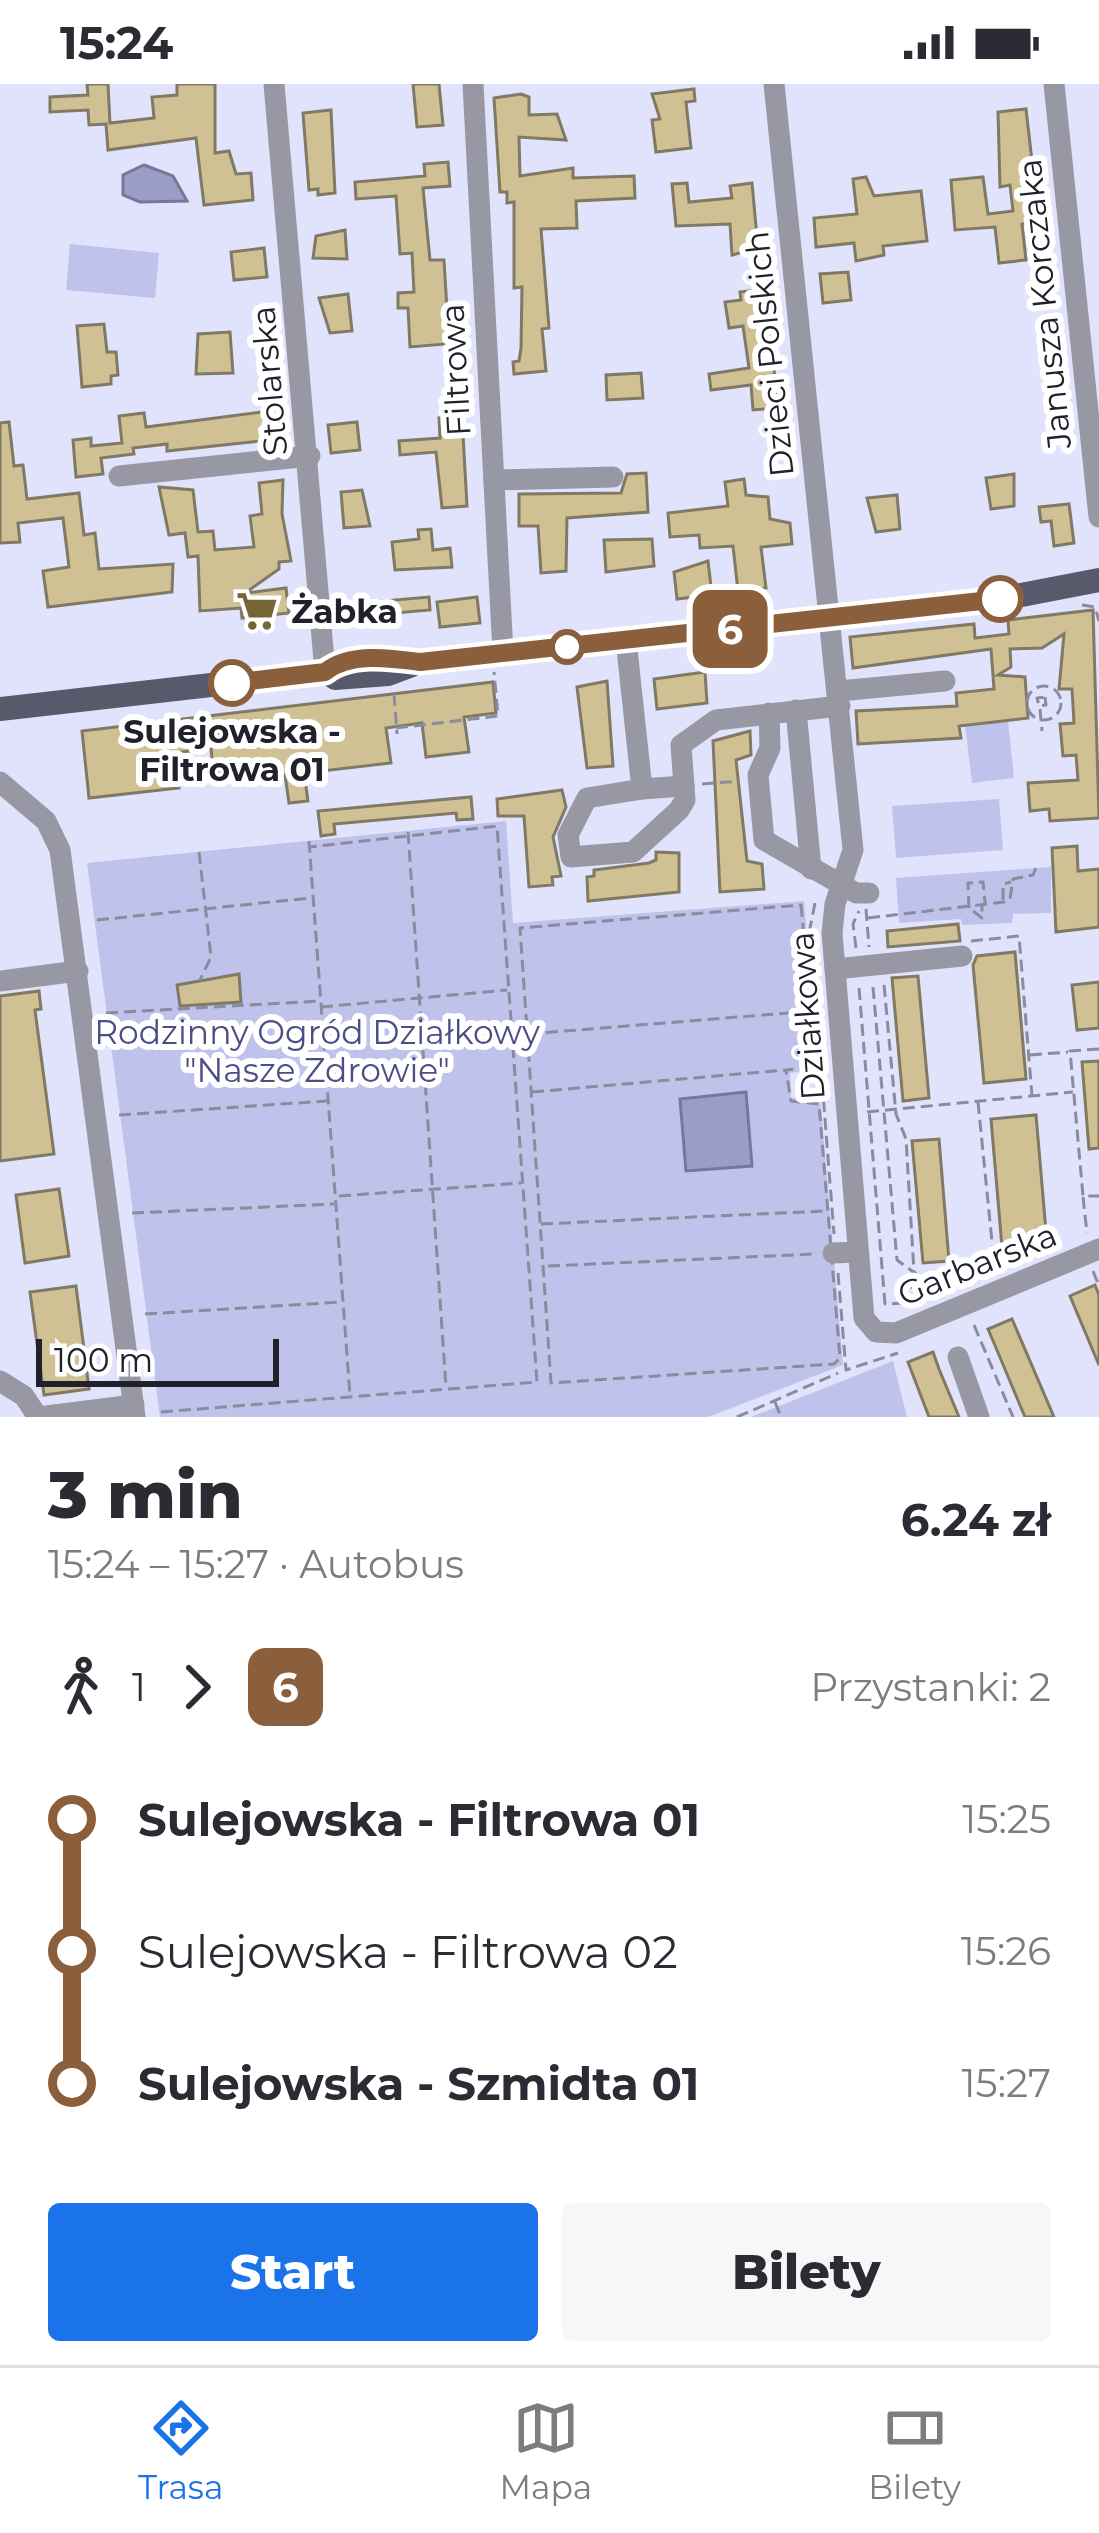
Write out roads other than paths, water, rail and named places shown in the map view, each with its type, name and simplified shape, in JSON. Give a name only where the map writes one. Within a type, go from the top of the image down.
[{"type":"main road","points":[[0,709],[325,672],[337,680],[388,674],[420,662],[499,662],[626,640],[1012,597],[1099,580]]},
{"type":"main road","points":[[1012,597],[1099,596]]},
{"type":"street","name":"Stolarska","points":[[274,84],[310,456],[325,672]]},
{"type":"street","name":"Filtrowa","points":[[473,84],[499,662]]},
{"type":"street","name":"Dzieci Polskich","points":[[774,84],[830,618]]},
{"type":"street","name":"Janusza Korczaka","points":[[1054,84],[1099,517]]},
{"type":"street","points":[[119,476],[310,456]]},
{"type":"street","points":[[494,480],[613,477]]},
{"type":"street","name":"Działkowa","points":[[830,618],[853,850],[828,877],[833,916],[862,967],[819,1011],[840,1253],[863,1316],[880,1333]]},
{"type":"street","points":[[626,640],[641,789]]},
{"type":"street","points":[[684,786],[586,798],[568,835],[571,857],[633,852],[683,806],[684,786],[683,742],[711,721],[945,681]]},
{"type":"street","points":[[796,710],[828,877]]},
{"type":"street","points":[[769,713],[771,744],[758,780],[764,840],[828,877],[869,893]]},
{"type":"street","points":[[0,1381],[24,1396],[38,1417],[135,1411],[59,843],[46,820],[3,791]]},
{"type":"street","points":[[862,967],[962,956]]},
{"type":"street","points":[[0,981],[78,970]]},
{"type":"street","name":"Garbarska","points":[[880,1333],[913,1327],[1093,1251]]},
{"type":"street","points":[[958,1357],[979,1417]]},
{"type":"place","name":"Żabka","points":[[257,611]]},
{"type":"place","name":"Sulejowska - Filtrowa 01","points":[[232,683]]},
{"type":"park label","name":"Rodzinny Ogród Działkowy \"Nasze Zdrowie\"","points":[[317,1051]]}]
